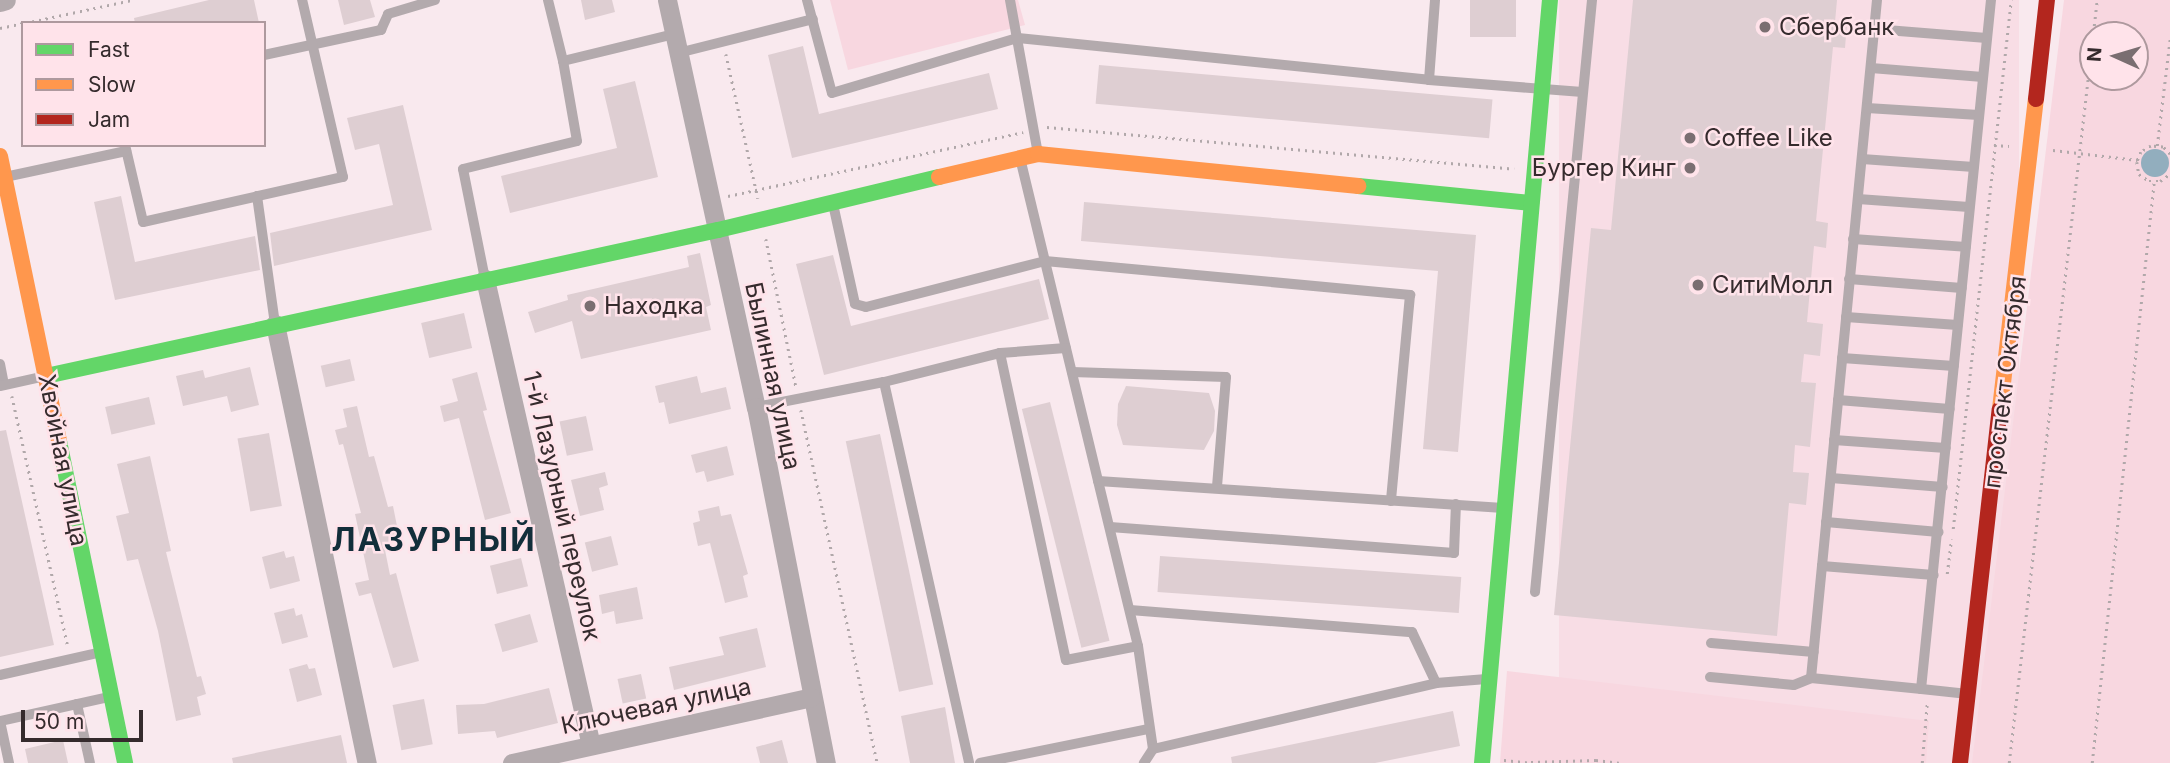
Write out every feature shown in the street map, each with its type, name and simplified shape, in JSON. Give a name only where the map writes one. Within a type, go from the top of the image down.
[{"type":"street","points":[[0,2],[6,0]]},
{"type":"street","name":"Былинная улица","points":[[667,0],[756,407],[826,763]]},
{"type":"street","points":[[1482,761],[1550,0]]},
{"type":"street","name":"проспект Октября","points":[[1960,763],[2047,0]]},
{"type":"street","points":[[46,376],[275,324],[718,230],[1038,154],[1531,203]]},
{"type":"street","name":"Хвойная улица","points":[[0,156],[125,763]]},
{"type":"street","name":"1-й Лазурный переулок","points":[[485,279],[591,744]]},
{"type":"street","points":[[275,324],[367,763]]},
{"type":"street","name":"Ключевая улица","points":[[512,763],[811,697]]},
{"type":"lane","points":[[5,177],[126,148],[143,222],[343,177],[302,0]]},
{"type":"lane","points":[[266,55],[382,30],[388,14],[435,0]]},
{"type":"lane","points":[[485,279],[463,169],[577,141],[563,61],[548,0]]},
{"type":"lane","points":[[807,0],[832,93],[1018,38],[1429,80],[1583,92]]},
{"type":"lane","points":[[1010,0],[1038,154]]},
{"type":"lane","points":[[1429,80],[1435,0]]},
{"type":"lane","points":[[1535,592],[1592,0]]},
{"type":"lane","points":[[1811,678],[1877,0]]},
{"type":"lane","points":[[1925,690],[1969,207],[1991,0]]},
{"type":"lane","points":[[678,53],[813,19]]},
{"type":"lane","points":[[1874,29],[1987,38]]},
{"type":"lane","points":[[563,61],[674,34]]},
{"type":"lane","points":[[1871,68],[1983,78]]},
{"type":"lane","points":[[1867,108],[1979,115]]},
{"type":"lane","points":[[1020,158],[1138,646],[1148,729],[1153,748],[1144,763]]},
{"type":"lane","points":[[1862,159],[1974,167]]},
{"type":"lane","points":[[257,196],[275,324]]},
{"type":"lane","points":[[1858,199],[1969,207]]},
{"type":"lane","points":[[833,202],[855,304],[866,307],[1045,261],[1410,295],[1391,500]]},
{"type":"lane","points":[[1853,239],[1966,247]]},
{"type":"lane","points":[[1850,279],[1962,288]]},
{"type":"lane","points":[[1846,317],[1958,325]]},
{"type":"lane","points":[[756,407],[884,382],[1000,352],[1066,348]]},
{"type":"lane","points":[[1000,352],[1066,660],[1138,646]]},
{"type":"lane","points":[[1842,358],[1954,366]]},
{"type":"lane","points":[[0,364],[4,385],[46,376]]},
{"type":"lane","points":[[1072,372],[1226,377],[1217,487]]},
{"type":"lane","points":[[884,382],[969,763]]},
{"type":"lane","points":[[1838,400],[1950,409]]},
{"type":"lane","points":[[1834,440],[1946,448]]},
{"type":"lane","points":[[1831,478],[1943,487]]},
{"type":"lane","points":[[1098,481],[1505,508]]},
{"type":"lane","points":[[1110,527],[1454,553],[1456,504]]},
{"type":"lane","points":[[1826,523],[1938,532]]},
{"type":"lane","points":[[1822,566],[1934,575]]},
{"type":"lane","points":[[1130,610],[1412,632],[1436,683]]},
{"type":"lane","points":[[1711,643],[1814,652]]},
{"type":"lane","points":[[0,675],[102,652]]},
{"type":"lane","points":[[1710,677],[1794,685],[1811,678],[1968,695]]},
{"type":"lane","points":[[1153,748],[1436,683],[1491,679]]},
{"type":"lane","points":[[9,763],[0,721],[111,696]]},
{"type":"lane","points":[[77,704],[90,763]]},
{"type":"lane","points":[[980,763],[1148,729]]},
{"type":"path","points":[[33,21],[132,0]]},
{"type":"path","points":[[1947,580],[2011,0]]},
{"type":"path","points":[[2009,763],[2096,0]]},
{"type":"path","points":[[0,28],[21,24]]},
{"type":"path","points":[[2157,146],[2170,38]]},
{"type":"path","points":[[1994,145],[2012,147]]},
{"type":"path","points":[[2154,182],[2139,174],[2137,160],[2146,148],[2157,146],[2170,154]]},
{"type":"path","points":[[2053,150],[2137,160]]},
{"type":"path","points":[[2154,182],[2170,174]]},
{"type":"path","points":[[2092,763],[2154,182]]},
{"type":"path","points":[[4,385],[71,659]]},
{"type":"path","points":[[1922,763],[1925,690]]},
{"type":"path","points":[[1482,761],[1532,763],[1596,760],[1619,763]]},
{"type":"shaded area","points":[[830,0],[1018,0],[1025,25],[848,70]]},
{"type":"shaded area","points":[[1559,0],[2019,0],[2019,763],[1559,763]]},
{"type":"shaded area","points":[[2064,0],[2170,0],[2170,763],[1972,763]]},
{"type":"shaded area","points":[[1507,671],[1929,721],[1926,763],[1500,763]]},
{"type":"water","points":[[2155,149],[2165,153],[2169,163],[2165,173],[2155,177],[2145,173],[2141,163],[2145,153]]},
{"type":"building","points":[[209,0],[254,0],[259,21],[135,21],[134,18]]},
{"type":"building","points":[[338,0],[370,0],[375,17],[344,25]]},
{"type":"building","points":[[581,0],[612,0],[615,12],[585,20]]},
{"type":"building","points":[[1470,0],[1516,0],[1516,37],[1470,37]]},
{"type":"building","name":"СитиМолл","points":[[1633,0],[1837,0],[1835,22],[1847,23],[1845,48],[1833,47],[1816,221],[1828,223],[1826,248],[1814,246],[1807,322],[1823,324],[1820,356],[1804,354],[1801,382],[1816,383],[1810,447],[1795,445],[1793,472],[1809,473],[1806,505],[1789,503],[1777,636],[1554,615],[1591,228],[1611,230]]},
{"type":"building","points":[[803,46],[819,114],[989,73],[998,109],[792,158],[768,55]]},
{"type":"building","points":[[1099,65],[1492,99],[1489,138],[1096,104]]},
{"type":"building","points":[[635,81],[658,177],[510,213],[501,176],[617,148],[603,89]]},
{"type":"building","points":[[403,105],[432,230],[274,266],[270,233],[393,205],[379,144],[355,150],[347,118]]},
{"type":"building","points":[[121,196],[135,262],[255,236],[260,270],[115,300],[94,202]]},
{"type":"building","points":[[1084,202],[1476,235],[1458,452],[1423,449],[1438,271],[1081,241]]},
{"type":"building","points":[[700,253],[711,305],[706,307],[711,330],[581,359],[572,321],[535,333],[528,312],[568,300],[567,295],[689,267],[687,256]]},
{"type":"building","points":[[833,255],[851,326],[1039,279],[1049,319],[824,375],[796,264]]},
{"type":"building","points":[[464,313],[472,348],[429,358],[421,323]]},
{"type":"building","points":[[350,359],[355,380],[326,387],[321,366]]},
{"type":"building","points":[[250,367],[259,405],[231,412],[227,396],[183,406],[176,376],[203,370],[205,378]]},
{"type":"building","points":[[477,372],[487,410],[483,411],[511,513],[485,520],[459,418],[444,422],[440,406],[458,401],[452,379]]},
{"type":"building","points":[[697,376],[701,393],[726,387],[731,409],[669,424],[664,402],[659,403],[655,386]]},
{"type":"building","points":[[1126,386],[1209,393],[1215,411],[1214,431],[1204,450],[1123,445],[1117,425],[1118,404]]},
{"type":"building","points":[[149,397],[155,424],[111,434],[105,407]]},
{"type":"building","points":[[1050,402],[1110,641],[1081,648],[1022,409]]},
{"type":"building","points":[[357,406],[369,457],[374,456],[388,507],[393,506],[400,541],[384,545],[390,575],[396,573],[419,661],[393,668],[371,593],[359,596],[355,583],[369,580],[355,514],[361,513],[343,444],[339,445],[335,430],[347,427],[343,409]]},
{"type":"building","points":[[586,416],[593,450],[567,456],[560,422]]},
{"type":"building","points":[[6,430],[54,645],[0,657],[0,431]]},
{"type":"building","points":[[269,433],[282,506],[250,511],[237,439]]},
{"type":"building","points":[[880,434],[933,684],[899,692],[846,441]]},
{"type":"building","points":[[727,446],[734,475],[707,482],[704,471],[696,473],[691,455]]},
{"type":"building","points":[[150,456],[171,551],[166,552],[197,677],[201,676],[206,694],[197,697],[201,715],[176,721],[158,631],[138,559],[127,561],[116,516],[129,513],[117,464]]},
{"type":"building","points":[[605,472],[608,485],[599,488],[604,510],[580,516],[571,480]]},
{"type":"building","points":[[719,506],[721,516],[731,514],[748,574],[743,576],[748,597],[725,603],[710,543],[698,546],[693,523],[700,521],[698,511]]},
{"type":"building","points":[[611,536],[618,565],[592,572],[585,543]]},
{"type":"building","points":[[284,551],[286,558],[294,556],[300,581],[270,589],[262,557]]},
{"type":"building","points":[[1160,556],[1461,577],[1459,613],[1157,592]]},
{"type":"building","points":[[521,558],[528,586],[497,594],[490,566]]},
{"type":"building","points":[[637,587],[643,619],[616,624],[614,611],[602,614],[599,595]]},
{"type":"building","points":[[294,608],[296,616],[302,614],[308,637],[282,644],[274,613]]},
{"type":"building","points":[[530,614],[538,642],[502,652],[494,624]]},
{"type":"building","points":[[757,628],[766,667],[674,690],[669,667],[724,655],[719,637]]},
{"type":"building","points":[[307,664],[309,669],[315,668],[322,695],[297,702],[289,669]]},
{"type":"building","points":[[641,674],[646,698],[623,703],[618,679]]},
{"type":"building","points":[[549,688],[558,723],[497,738],[495,731],[458,734],[456,705],[484,704]]},
{"type":"building","points":[[424,699],[433,744],[401,750],[393,705]]},
{"type":"building","points":[[945,707],[955,763],[910,763],[901,716]]},
{"type":"building","points":[[1453,711],[1460,746],[1375,763],[1232,763],[1231,757]]},
{"type":"building","points":[[341,735],[347,763],[233,763],[232,758]]},
{"type":"building","points":[[63,740],[68,763],[28,763],[25,749]]},
{"type":"building","points":[[782,740],[788,763],[760,763],[756,747]]},
{"type":"traffic: fast","points":[[1482,763],[1550,0]]},
{"type":"traffic: fast","points":[[46,376],[718,230],[939,177]]},
{"type":"traffic: fast","points":[[1358,186],[1531,203]]},
{"type":"traffic: fast","points":[[59,441],[125,763]]},
{"type":"traffic: slow","points":[[2000,409],[2036,99]]},
{"type":"traffic: slow","points":[[939,177],[1038,154],[1358,186]]},
{"type":"traffic: slow","points":[[0,156],[59,441]]},
{"type":"traffic: jam","points":[[2036,99],[2047,0]]},
{"type":"traffic: jam","points":[[1960,763],[2000,409]]},
{"type":"place","name":"Сбербанк","points":[[1765,27]]},
{"type":"place","name":"Coffee Like","points":[[1690,138]]},
{"type":"place","name":"Бургер Кинг","points":[[1690,168]]},
{"type":"place","name":"СитиМолл","points":[[1698,285]]},
{"type":"place","name":"Находка","points":[[590,306]]},
{"type":"district","name":"ЛАЗУРНЫЙ","points":[[434,540]]}]
